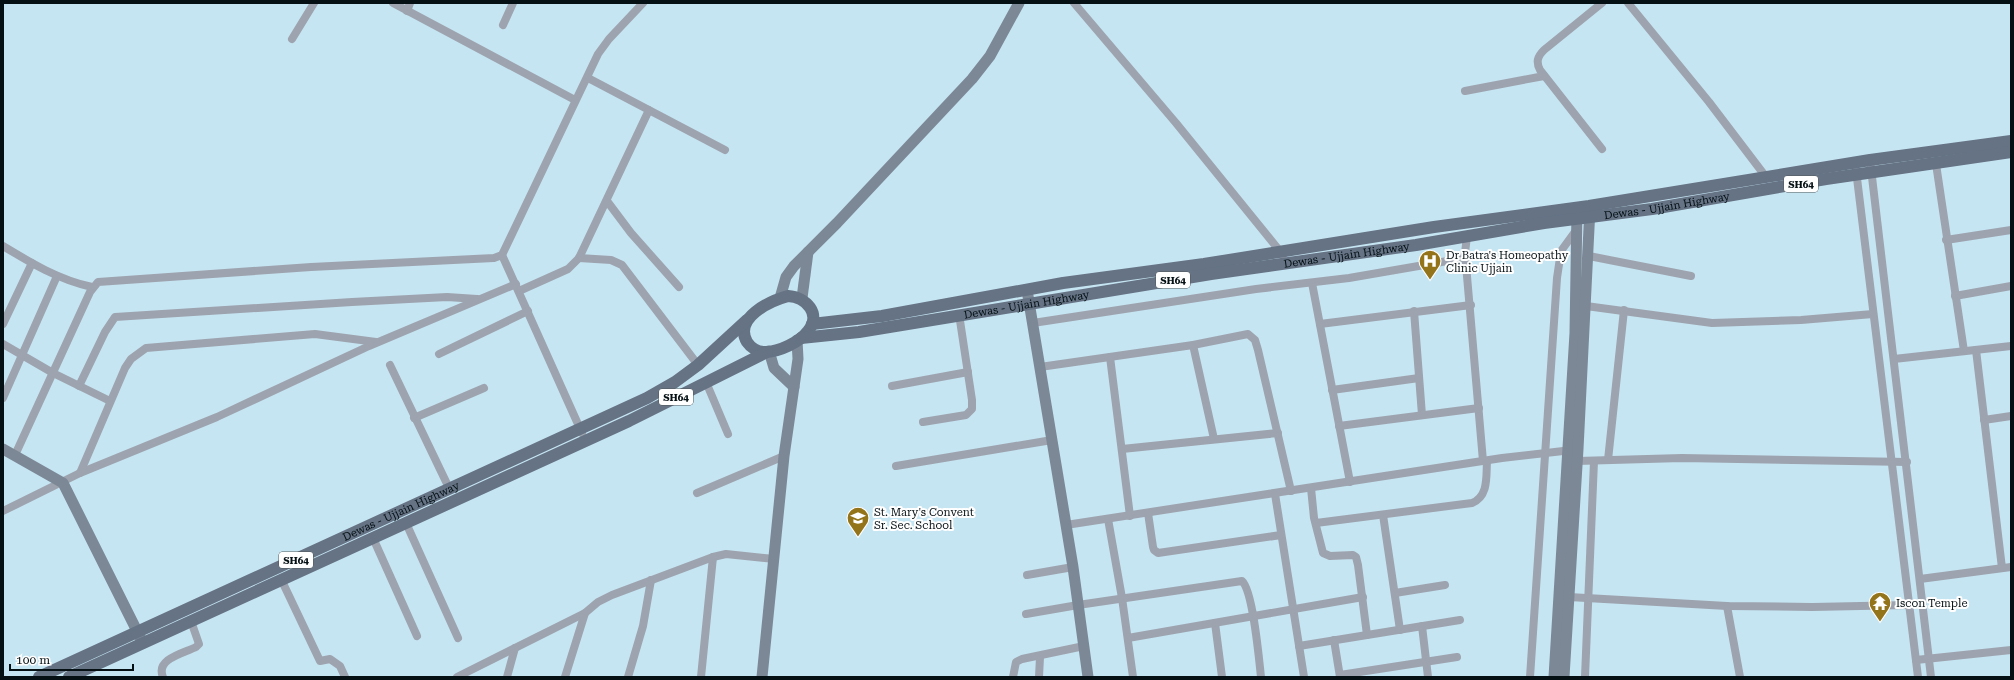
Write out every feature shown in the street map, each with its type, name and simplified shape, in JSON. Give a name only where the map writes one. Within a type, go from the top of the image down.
[{"type":"main road","name":"Dewas - Ujjain Highway","points":[[69,677],[669,402],[706,382],[768,352],[799,339],[859,332],[959,314],[1467,236],[1577,218],[1590,212],[1644,198],[1870,160],[2011,141]]},
{"type":"main road","name":"Dewas - Ujjain Highway","points":[[1590,212],[1646,210],[1871,173],[2011,152]]},
{"type":"main road","points":[[1644,198],[1646,210]]},
{"type":"main road","name":"Dewas - Ujjain Highway","points":[[812,324],[882,316],[1027,290],[1434,227],[1577,218]]},
{"type":"main road","name":"Dewas - Ujjain Highway","points":[[39,677],[647,398],[675,382],[698,365],[754,312],[780,298],[788,296],[802,298]]},
{"type":"main road","points":[[799,339],[809,330],[812,324],[812,310],[808,303],[802,298]]},
{"type":"main road","points":[[747,320],[745,326],[746,340],[756,350],[768,352]]},
{"type":"street","points":[[292,39],[314,3]]},
{"type":"street","points":[[393,3],[409,7],[576,100]]},
{"type":"street","points":[[503,25],[513,3]]},
{"type":"street","points":[[15,455],[95,283],[102,281],[494,258],[502,255],[588,78],[598,54],[609,39],[643,3]]},
{"type":"street","points":[[780,298],[786,277],[972,79],[990,56],[1019,3]]},
{"type":"street","points":[[1074,3],[1176,123],[1290,263]]},
{"type":"street","points":[[1602,3],[1540,54],[1537,65],[1602,149]]},
{"type":"street","points":[[1628,3],[1709,102],[1766,177]]},
{"type":"street","points":[[1465,91],[1544,76]]},
{"type":"street","points":[[588,78],[725,150]]},
{"type":"street","points":[[5,507],[63,483],[80,473],[217,416],[377,342],[478,300],[568,269],[579,258],[649,110]]},
{"type":"street","points":[[1870,160],[1907,462],[1931,677]]},
{"type":"street","points":[[1855,163],[1918,677]]},
{"type":"street","points":[[1936,164],[1946,240],[1964,351]]},
{"type":"street","points":[[607,201],[631,233],[679,287]]},
{"type":"street","points":[[1564,677],[1589,256],[1590,212]]},
{"type":"street","points":[[1554,677],[1566,451],[1575,332],[1577,218]]},
{"type":"street","points":[[1530,677],[1557,278],[1561,251],[1577,218]]},
{"type":"street","points":[[1946,240],[2011,230]]},
{"type":"street","points":[[1316,523],[1383,515],[1476,501],[1484,491],[1486,485],[1485,461],[1465,253],[1467,236]]},
{"type":"street","points":[[3,246],[57,276],[74,283],[92,287]]},
{"type":"street","points":[[802,298],[808,252]]},
{"type":"street","points":[[1033,323],[1459,259],[1465,253]]},
{"type":"street","points":[[502,255],[585,440]]},
{"type":"street","points":[[1589,256],[1691,276]]},
{"type":"street","points":[[579,258],[610,260],[622,265],[698,365]]},
{"type":"street","points":[[3,324],[32,263]]},
{"type":"street","points":[[3,398],[23,356],[57,276]]},
{"type":"street","points":[[1312,282],[1350,482]]},
{"type":"street","points":[[1955,296],[2011,286]]},
{"type":"street","points":[[1027,290],[1073,567],[1088,677]]},
{"type":"street","points":[[79,386],[109,323],[119,316],[248,307],[447,297],[478,300]]},
{"type":"street","points":[[1320,324],[1471,305]]},
{"type":"street","points":[[1586,306],[1712,323],[1801,320],[1873,314]]},
{"type":"street","points":[[1608,460],[1624,310]]},
{"type":"street","points":[[1414,311],[1422,415]]},
{"type":"street","points":[[439,354],[528,312]]},
{"type":"street","points":[[923,422],[966,415],[969,413],[973,404],[959,314]]},
{"type":"street","points":[[80,473],[110,401],[131,359],[146,348],[315,334],[377,342]]},
{"type":"street","points":[[1040,368],[1193,345],[1244,334],[1252,336],[1258,350],[1291,491]]},
{"type":"street","points":[[762,677],[784,456],[798,358],[799,339]]},
{"type":"street","points":[[3,344],[52,373],[110,401]]},
{"type":"street","points":[[1193,345],[1214,440]]},
{"type":"street","points":[[1894,359],[2011,346]]},
{"type":"street","points":[[1976,350],[2002,568]]},
{"type":"street","points":[[768,352],[774,368],[794,387]]},
{"type":"street","points":[[1110,357],[1130,516]]},
{"type":"street","points":[[390,365],[414,418],[449,488]]},
{"type":"street","points":[[892,386],[968,372]]},
{"type":"street","points":[[1332,390],[1419,378]]},
{"type":"street","points":[[706,382],[728,434]]},
{"type":"street","points":[[414,418],[484,388]]},
{"type":"street","points":[[1340,426],[1479,408]]},
{"type":"street","points":[[1984,420],[2011,416]]},
{"type":"street","points":[[1122,449],[1278,433]]},
{"type":"street","points":[[896,466],[1052,440]]},
{"type":"street","points":[[3,448],[63,483],[143,643]]},
{"type":"street","points":[[1066,526],[1502,458],[1578,449]]},
{"type":"street","points":[[697,493],[784,456]]},
{"type":"street","points":[[1577,461],[1682,458],[1907,462]]},
{"type":"street","points":[[1585,677],[1587,598],[1594,461]]},
{"type":"street","points":[[1311,488],[1321,549],[1326,556],[1353,555],[1356,557],[1363,597],[1367,635]]},
{"type":"street","points":[[1275,494],[1304,677]]},
{"type":"street","points":[[1148,513],[1153,547],[1158,553],[1281,535]]},
{"type":"street","points":[[1383,515],[1400,630]]},
{"type":"street","points":[[1108,519],[1122,598],[1133,677]]},
{"type":"street","points":[[406,523],[458,638]]},
{"type":"street","points":[[373,538],[417,636]]},
{"type":"street","points":[[457,677],[585,613],[598,602],[612,595],[651,580],[713,557],[726,554],[774,559]]},
{"type":"street","points":[[700,677],[713,557]]},
{"type":"street","points":[[1028,575],[1073,567]]},
{"type":"street","points":[[1920,579],[2011,567]]},
{"type":"street","points":[[281,579],[320,661],[330,659],[340,666],[345,677]]},
{"type":"street","points":[[628,677],[643,626],[651,580]]},
{"type":"street","points":[[1026,614],[1238,580],[1245,584],[1247,588],[1253,617],[1261,677]]},
{"type":"street","points":[[1395,593],[1445,585]]},
{"type":"street","points":[[1128,638],[1363,597]]},
{"type":"street","points":[[1569,597],[1727,606],[1812,607],[1909,605]]},
{"type":"street","points":[[1727,606],[1740,677]]},
{"type":"street","points":[[566,677],[585,613]]},
{"type":"street","points":[[1299,646],[1460,620]]},
{"type":"street","points":[[163,677],[162,667],[166,661],[196,647],[199,644],[191,621]]},
{"type":"street","points":[[1215,623],[1222,677]]},
{"type":"street","points":[[1422,626],[1428,677]]},
{"type":"street","points":[[1334,640],[1340,676],[1457,657]]},
{"type":"street","points":[[1013,677],[1016,662],[1022,659],[1084,646]]},
{"type":"street","points":[[507,677],[515,648]]},
{"type":"street","points":[[1916,660],[2011,650]]},
{"type":"street","points":[[1039,677],[1040,656]]},
{"type":"place","name":"Dr Batra's Homeopathy Clinic Ujjain","points":[[1430,280]]},
{"type":"place","name":"St. Mary's Convent Sr. Sec. School","points":[[858,538]]},
{"type":"place","name":"Iscon Temple","points":[[1880,622]]}]
